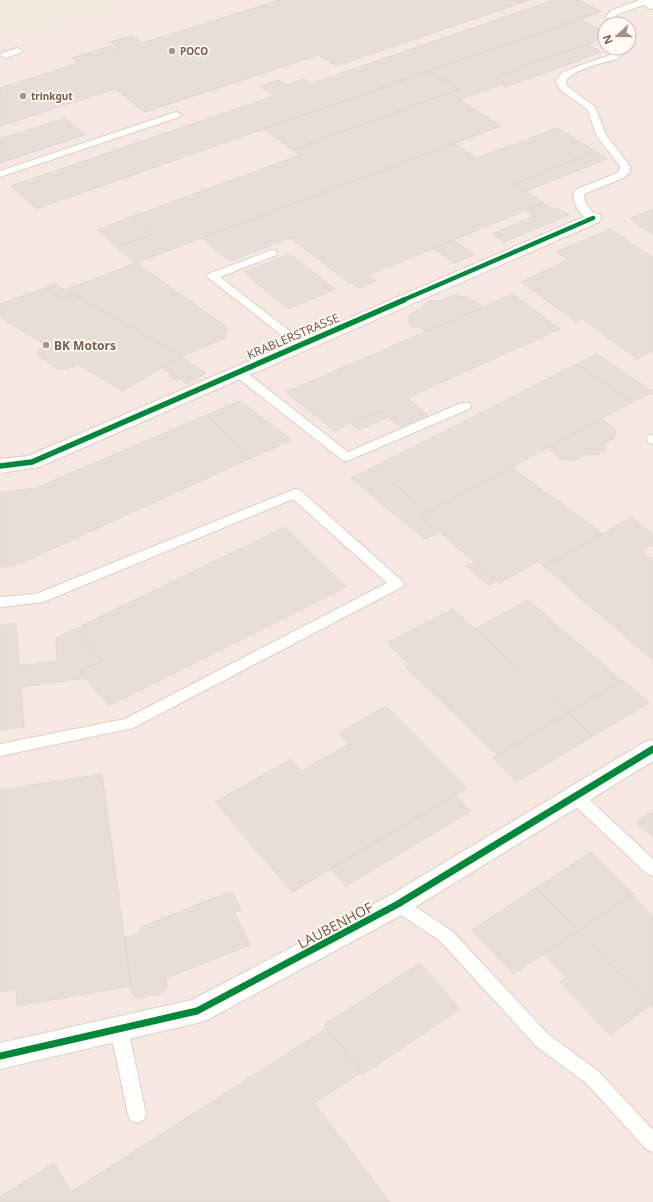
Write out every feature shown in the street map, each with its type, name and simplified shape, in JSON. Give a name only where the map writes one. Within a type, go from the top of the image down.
[{"type":"street","name":"KRABLERSTRASSE","points":[[0,466],[32,462],[593,218]]},
{"type":"street","name":"LAUBENHOF","points":[[0,1056],[197,1011],[398,904],[653,749]]},
{"type":"lane","points":[[610,16],[615,12],[648,2]]},
{"type":"lane","points":[[5,55],[17,51]]},
{"type":"lane","points":[[593,218],[578,201],[577,196],[579,192],[621,175],[624,171],[624,166],[601,135],[592,109],[564,88],[561,84],[561,79],[571,71],[614,56]]},
{"type":"lane","points":[[0,174],[176,115]]},
{"type":"lane","points":[[272,252],[212,276],[301,345]]},
{"type":"lane","points":[[238,372],[346,457],[465,406]]},
{"type":"lane","points":[[0,602],[38,599],[295,493],[397,584],[128,724],[0,750]]},
{"type":"lane","points":[[575,796],[653,869]]},
{"type":"lane","points":[[398,904],[446,936],[543,1041],[592,1077],[653,1143]]},
{"type":"lane","points":[[119,1029],[137,1114]]},
{"type":"shaded area","points":[[0,0],[142,0],[0,41]]},
{"type":"shaded area","points":[[142,0],[653,0],[653,1202],[0,1202],[0,41]]},
{"type":"building","points":[[280,0],[530,0],[336,66],[318,55],[145,112],[115,89],[0,126],[0,88],[79,63],[72,58],[111,46],[118,51],[120,50],[110,42],[132,36],[142,43]]},
{"type":"building","points":[[554,0],[579,0],[600,11],[36,209],[11,186],[274,96],[260,86],[279,80],[287,85],[304,79],[310,84]]},
{"type":"building","points":[[580,19],[597,29],[597,41],[495,77],[505,83],[459,100],[449,93],[459,89],[429,71]]},
{"type":"building","points":[[587,44],[597,49],[597,54],[506,87],[501,85],[505,83],[495,77]]},
{"type":"building","points":[[429,71],[459,89],[292,150],[264,129]]},
{"type":"building","points":[[449,93],[501,126],[135,263],[117,247],[151,235],[131,217],[300,155],[292,150]]},
{"type":"building","points":[[65,118],[85,135],[0,163],[0,139]]},
{"type":"building","points":[[557,128],[595,151],[514,184],[544,203],[368,275],[376,281],[359,288],[352,282],[349,283],[291,238],[230,261],[202,238],[454,143],[477,158]]},
{"type":"building","points":[[595,151],[607,159],[526,191],[514,184]]},
{"type":"building","points":[[544,203],[553,209],[557,208],[569,215],[504,242],[492,234],[534,216],[526,211]]},
{"type":"building","points":[[653,209],[653,234],[630,219]]},
{"type":"building","points":[[131,217],[151,235],[117,247],[97,230]]},
{"type":"building","points":[[610,229],[653,258],[653,351],[637,359],[583,319],[577,322],[521,282],[568,260],[556,252]]},
{"type":"building","points":[[453,240],[474,255],[454,263],[434,249]]},
{"type":"building","points":[[290,254],[335,289],[288,309],[244,272]]},
{"type":"building","points":[[136,263],[228,328],[225,338],[182,356],[73,294],[63,298],[45,288],[54,284],[65,290]]},
{"type":"building","points":[[45,288],[63,298],[73,294],[182,356],[123,391],[77,364],[69,369],[58,369],[38,356],[38,350],[46,345],[5,320],[0,315],[0,304]]},
{"type":"building","points":[[513,294],[560,329],[407,398],[428,415],[400,427],[380,410],[334,431],[286,392]]},
{"type":"building","points":[[453,295],[470,298],[483,307],[426,332],[421,328],[413,327],[409,324],[410,314],[423,308],[424,304],[433,300],[440,301]]},
{"type":"building","points":[[597,354],[653,392],[633,402],[577,364]]},
{"type":"building","points":[[182,357],[206,373],[187,384],[180,379],[176,381],[169,376],[172,374],[162,368]]},
{"type":"building","points":[[577,364],[633,402],[428,512],[374,467]]},
{"type":"building","points":[[240,401],[292,440],[249,459],[207,415]]},
{"type":"building","points":[[380,410],[388,417],[359,430],[351,423]]},
{"type":"building","points":[[207,415],[249,459],[17,565],[0,567],[0,493],[36,488]]},
{"type":"building","points":[[601,419],[615,429],[615,438],[605,443],[606,450],[597,455],[586,454],[576,460],[561,459],[547,448]]},
{"type":"building","points":[[374,467],[428,512],[406,524],[351,478]]},
{"type":"building","points":[[511,467],[603,534],[544,567],[538,561],[500,583],[420,516]]},
{"type":"building","points":[[632,517],[653,534],[653,544],[641,551],[653,560],[653,660],[544,567]]},
{"type":"building","points":[[421,518],[439,532],[426,539],[407,525]]},
{"type":"building","points":[[285,527],[346,587],[109,706],[80,671],[102,661],[75,629]]},
{"type":"building","points":[[475,562],[497,581],[489,585],[466,566]]},
{"type":"building","points":[[528,600],[622,681],[568,713],[475,629]]},
{"type":"building","points":[[453,609],[568,713],[497,755],[405,667],[410,665],[387,643]]},
{"type":"building","points":[[16,623],[19,666],[57,661],[56,638],[75,629],[102,661],[80,671],[86,678],[21,687],[24,727],[0,730],[0,625]]},
{"type":"building","points":[[623,680],[649,703],[593,736],[568,713]]},
{"type":"building","points":[[386,706],[467,788],[292,892],[215,802],[291,759],[301,771],[349,744],[339,733]]},
{"type":"building","points":[[568,713],[593,736],[517,782],[493,758]]},
{"type":"building","points":[[102,774],[131,986],[17,1006],[16,989],[0,992],[0,790]]},
{"type":"building","points":[[455,795],[471,811],[346,886],[331,868]]},
{"type":"building","points":[[653,811],[653,837],[636,822]]},
{"type":"building","points":[[591,852],[634,894],[578,931],[536,888]]},
{"type":"building","points":[[536,888],[578,931],[513,974],[472,930]]},
{"type":"building","points":[[231,891],[241,910],[234,913],[250,945],[166,978],[167,988],[164,993],[137,998],[132,995],[125,937],[142,934],[139,928]]},
{"type":"building","points":[[631,895],[653,916],[653,1008],[578,931]]},
{"type":"building","points":[[578,931],[651,1005],[610,1035],[560,982],[567,978],[544,953]]},
{"type":"building","points":[[420,963],[460,1009],[363,1074],[324,1025]]},
{"type":"building","points":[[327,1028],[362,1072],[314,1103],[390,1202],[0,1202],[0,1197],[54,1163],[71,1192]]},
{"type":"cycle path","points":[[0,466],[32,462],[593,218]]},
{"type":"cycle path","points":[[0,1056],[197,1011],[398,904],[653,749]]},
{"type":"place","name":"POCO","points":[[172,51]]},
{"type":"place","name":"trinkgut","points":[[23,96]]},
{"type":"place","name":"BK Motors","points":[[46,345]]}]
